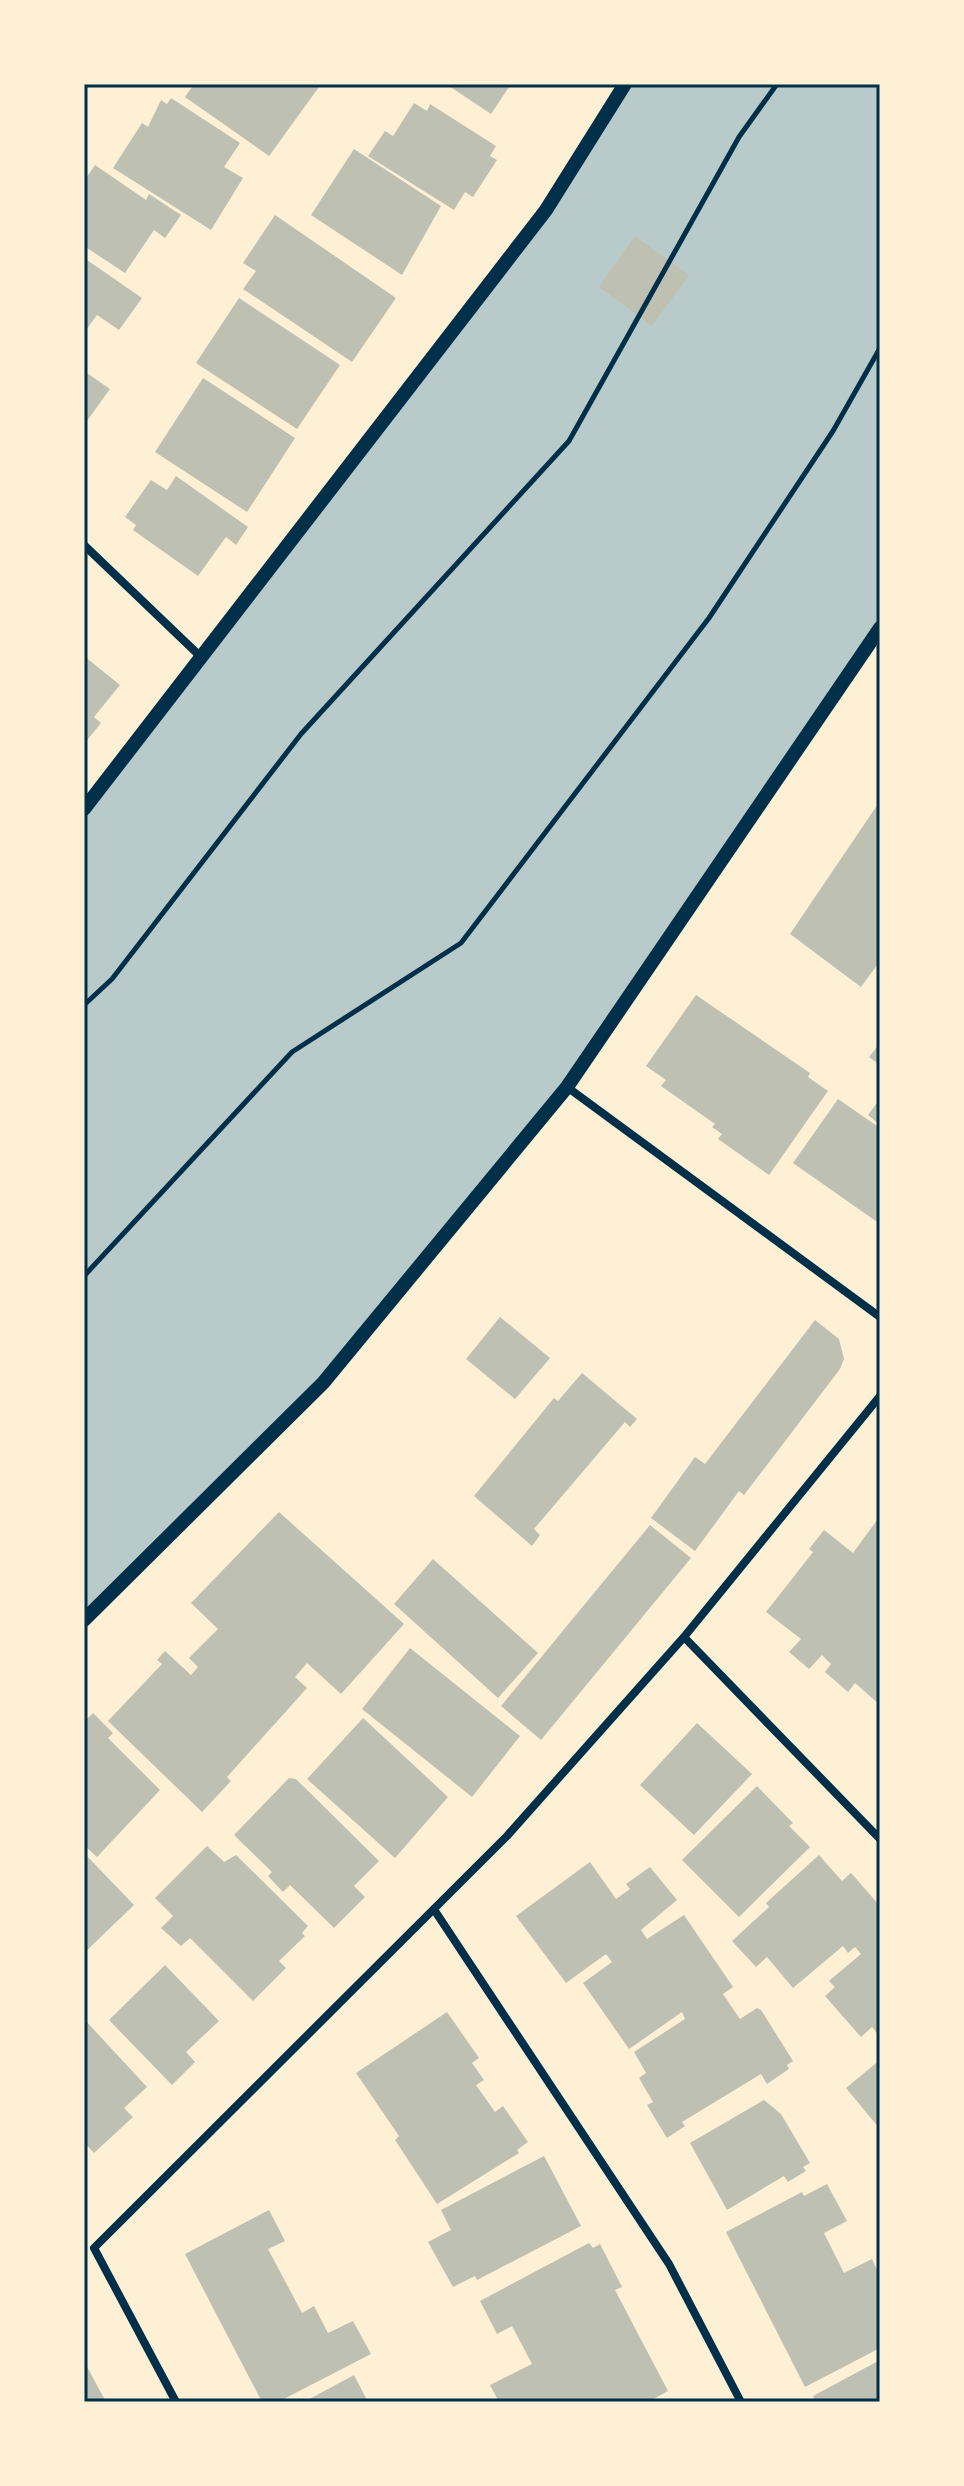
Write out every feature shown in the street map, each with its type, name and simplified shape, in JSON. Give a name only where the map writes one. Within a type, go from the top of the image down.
[{"type":"street","points":[[84,809],[203,659],[546,210],[625,84]]},
{"type":"street","points":[[84,545],[203,659]]},
{"type":"street","points":[[84,1620],[323,1383],[567,1087],[880,628]]},
{"type":"street","points":[[567,1087],[880,1317]]},
{"type":"street","points":[[176,2402],[94,2248],[507,1836],[684,1637],[880,1396]]},
{"type":"street","points":[[684,1637],[880,1839]]},
{"type":"street","points":[[435,1911],[669,2264],[741,2402]]},
{"type":"path","points":[[84,1005],[112,979],[301,734],[569,441],[739,137],[777,84]]},
{"type":"path","points":[[84,1276],[292,1052],[461,943],[709,618],[833,431],[880,348]]},
{"type":"shaded area","points":[[625,84],[880,84],[880,628],[567,1087],[323,1383],[84,1620],[84,809],[546,210]]},
{"type":"building","points":[[194,84],[316,84],[319,87],[269,156],[185,97]]},
{"type":"building","points":[[446,84],[511,84],[491,114]]},
{"type":"building","points":[[171,98],[240,143],[224,167],[243,178],[211,230],[113,168],[142,123],[148,127],[161,100],[167,104]]},
{"type":"building","points":[[414,103],[427,111],[430,104],[496,146],[490,156],[497,160],[473,197],[465,192],[454,210],[368,156],[385,131],[393,136]]},
{"type":"building","points":[[354,149],[441,206],[402,275],[311,215]]},
{"type":"building","points":[[95,165],[146,200],[149,194],[181,215],[165,238],[154,230],[125,273],[84,246],[84,181]]},
{"type":"building","points":[[275,215],[396,298],[352,362],[243,289],[256,271],[243,263]]},
{"type":"building","points":[[635,236],[689,275],[652,326],[599,287]]},
{"type":"building","points":[[84,258],[142,298],[119,330],[97,315],[84,333]]},
{"type":"building","points":[[239,298],[340,365],[297,429],[196,363]]},
{"type":"building","points":[[84,371],[110,389],[84,425]]},
{"type":"building","points":[[203,378],[295,438],[247,512],[155,452]]},
{"type":"building","points":[[176,476],[248,527],[236,545],[226,537],[198,576],[133,530],[136,525],[125,517],[151,480],[167,490]]},
{"type":"building","points":[[84,656],[120,685],[94,717],[101,723],[84,744]]},
{"type":"building","points":[[880,801],[880,961],[861,987],[790,934]]},
{"type":"building","points":[[696,995],[810,1073],[808,1077],[828,1091],[769,1175],[718,1139],[722,1134],[712,1127],[715,1124],[661,1086],[666,1080],[646,1066]]},
{"type":"building","points":[[880,1043],[880,1065],[869,1057]]},
{"type":"building","points":[[838,1099],[880,1128],[880,1224],[793,1163]]},
{"type":"building","points":[[880,1099],[880,1125],[868,1115]]},
{"type":"building","points":[[500,1317],[550,1358],[515,1399],[466,1359]]},
{"type":"building","points":[[815,1320],[839,1339],[844,1359],[840,1369],[744,1495],[739,1491],[695,1551],[651,1518],[695,1457],[705,1464]]},
{"type":"building","points":[[582,1373],[637,1419],[630,1427],[625,1422],[534,1529],[540,1535],[532,1546],[474,1496],[554,1398],[558,1401]]},
{"type":"building","points":[[279,1512],[404,1624],[341,1694],[307,1663],[295,1677],[307,1688],[227,1777],[231,1781],[202,1812],[108,1721],[162,1664],[157,1660],[165,1651],[191,1675],[198,1667],[189,1658],[218,1629],[191,1603]]},
{"type":"building","points":[[880,1516],[880,1705],[855,1683],[848,1692],[825,1672],[831,1664],[822,1655],[809,1669],[789,1652],[801,1639],[766,1612],[813,1552],[809,1549],[824,1530],[853,1553]]},
{"type":"building","points":[[650,1525],[691,1558],[541,1740],[501,1706]]},
{"type":"building","points":[[433,1559],[538,1653],[498,1698],[394,1604]]},
{"type":"building","points":[[410,1648],[520,1736],[472,1797],[362,1709]]},
{"type":"building","points":[[93,1713],[113,1733],[108,1738],[160,1790],[97,1857],[84,1845],[84,1722]]},
{"type":"building","points":[[363,1718],[448,1797],[395,1858],[307,1779]]},
{"type":"building","points":[[697,1723],[752,1774],[694,1835],[640,1785]]},
{"type":"building","points":[[289,1778],[296,1779],[379,1861],[354,1886],[365,1897],[334,1928],[290,1885],[283,1892],[268,1876],[272,1872],[234,1835]]},
{"type":"building","points":[[757,1786],[793,1823],[789,1826],[810,1847],[739,1917],[682,1860]]},
{"type":"building","points":[[207,1846],[224,1862],[236,1855],[308,1926],[302,1933],[305,1936],[279,1961],[286,1968],[253,2001],[190,1938],[181,1946],[161,1928],[173,1916],[155,1898]]},
{"type":"building","points":[[84,1853],[134,1905],[84,1953]]},
{"type":"building","points":[[819,1855],[842,1881],[851,1873],[880,1906],[880,2037],[872,2027],[861,2037],[825,1996],[835,1987],[829,1981],[861,1954],[855,1947],[848,1953],[843,1946],[793,1988],[767,1957],[756,1967],[732,1941],[769,1907],[766,1903]]},
{"type":"building","points":[[590,1862],[616,1899],[630,1889],[626,1884],[650,1867],[677,1900],[641,1930],[647,1939],[684,1915],[733,1987],[723,1994],[740,2019],[757,2008],[761,2010],[793,2061],[787,2065],[789,2069],[767,2084],[761,2074],[682,2122],[685,2126],[667,2138],[647,2105],[653,2102],[639,2078],[646,2073],[634,2052],[685,2019],[682,2012],[629,2049],[583,1983],[612,1962],[606,1954],[566,1983],[516,1916]]},
{"type":"building","points":[[165,1965],[219,2021],[186,2052],[195,2062],[172,2085],[109,2020]]},
{"type":"building","points":[[447,2012],[479,2058],[472,2063],[484,2080],[476,2085],[495,2112],[503,2106],[528,2142],[517,2150],[519,2153],[437,2204],[395,2140],[399,2136],[356,2073]]},
{"type":"building","points":[[84,2019],[147,2087],[124,2108],[133,2117],[94,2153],[84,2142]]},
{"type":"building","points":[[880,2060],[880,2129],[846,2088]]},
{"type":"building","points":[[764,2100],[781,2114],[810,2163],[803,2167],[806,2171],[788,2182],[784,2176],[727,2210],[690,2143]]},
{"type":"building","points":[[544,2156],[581,2226],[477,2280],[475,2276],[453,2287],[428,2242],[451,2230],[441,2210]]},
{"type":"building","points":[[827,2184],[847,2221],[824,2233],[844,2273],[872,2259],[880,2276],[880,2348],[805,2387],[726,2232],[802,2192],[804,2196]]},
{"type":"building","points":[[269,2210],[285,2241],[268,2249],[302,2313],[314,2306],[328,2333],[353,2321],[371,2354],[278,2402],[262,2402],[185,2254]]},
{"type":"building","points":[[589,2243],[593,2248],[600,2244],[622,2287],[615,2290],[668,2391],[648,2402],[499,2402],[490,2385],[532,2364],[512,2326],[497,2334],[480,2301]]},
{"type":"building","points":[[880,2360],[880,2402],[816,2402],[813,2396]]},
{"type":"building","points":[[84,2361],[106,2402],[84,2402]]},
{"type":"building","points":[[354,2375],[368,2402],[304,2402]]}]
